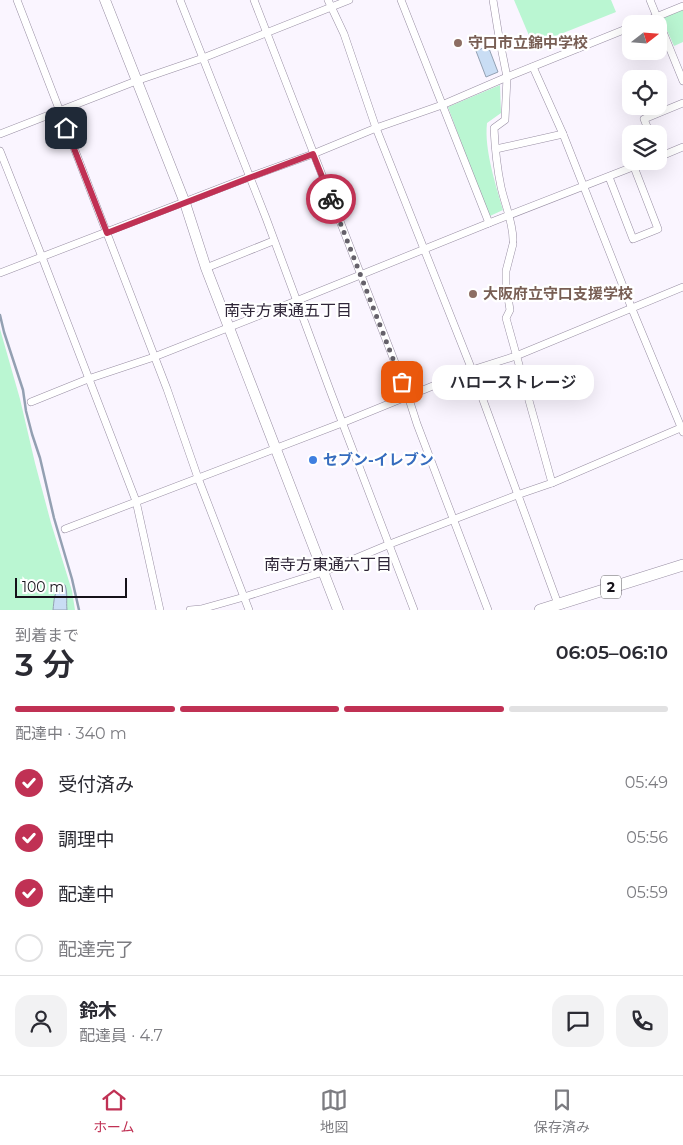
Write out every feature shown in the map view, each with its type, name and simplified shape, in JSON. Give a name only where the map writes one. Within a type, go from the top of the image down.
[{"type":"main road","name":"2","points":[[540,610],[683,565]]},
{"type":"street","points":[[17,0],[167,389],[198,478],[249,610]]},
{"type":"street","points":[[105,0],[338,610]]},
{"type":"street","points":[[180,0],[414,610]]},
{"type":"street","points":[[254,0],[408,396],[488,610]]},
{"type":"street","points":[[0,134],[136,81],[203,58],[266,33],[329,4],[349,0]]},
{"type":"street","points":[[401,0],[489,223]]},
{"type":"street","points":[[493,0],[507,77],[505,120],[494,128],[501,186],[512,229],[513,242],[506,271],[510,310],[506,318],[552,483]]},
{"type":"street","points":[[650,0],[656,15]]},
{"type":"street","points":[[329,4],[344,34],[376,128],[472,370],[558,604]]},
{"type":"street","points":[[662,15],[683,6]]},
{"type":"street","points":[[0,273],[313,154],[376,128],[442,105],[622,31]]},
{"type":"street","points":[[668,44],[683,81]]},
{"type":"street","points":[[190,610],[202,609],[244,597],[323,572],[390,544],[552,483],[682,429],[534,67]]},
{"type":"street","points":[[646,125],[644,119],[683,103]]},
{"type":"street","points":[[496,149],[563,134]]},
{"type":"street","points":[[667,153],[683,147]]},
{"type":"street","points":[[0,151],[136,501],[159,610]]},
{"type":"street","points":[[31,402],[88,379],[154,357],[508,215],[626,170]]},
{"type":"street","points":[[609,177],[634,239],[658,229],[635,170]]},
{"type":"street","points":[[206,268],[273,241]]},
{"type":"street","points":[[65,529],[342,423],[472,370],[516,356],[683,287]]},
{"type":"green space","points":[[514,0],[611,0],[616,12],[533,45]]},
{"type":"green space","points":[[683,8],[683,42],[674,46],[668,33],[668,15],[666,15]]},
{"type":"green space","points":[[500,85],[501,113],[487,123],[487,144],[491,167],[503,210],[490,216],[448,107]]},
{"type":"green space","points":[[0,329],[20,399],[51,523],[72,591],[75,610],[0,610]]},
{"type":"water","points":[[488,46],[498,72],[486,77],[476,51]]},
{"type":"water","points":[[61,585],[65,585],[66,588],[67,610],[53,610],[56,593]]},
{"type":"waterway","points":[[0,315],[23,390],[26,411],[79,610]]},
{"type":"way so far","points":[[331,199],[402,382]]},
{"type":"place","name":"守口市立錦中学校","points":[[458,43]]},
{"type":"place","name":"大阪府立守口支援学校","points":[[473,294]]},
{"type":"place","name":"ハローストレージ","points":[[402,382]]},
{"type":"place","name":"セブン-イレブン","points":[[313,460]]},
{"type":"district","name":"南寺方東通五丁目","points":[[288,310]]},
{"type":"district","name":"南寺方東通六丁目","points":[[328,564]]},
{"type":"route","points":[[66,128],[107,233],[313,154],[331,199]]}]
